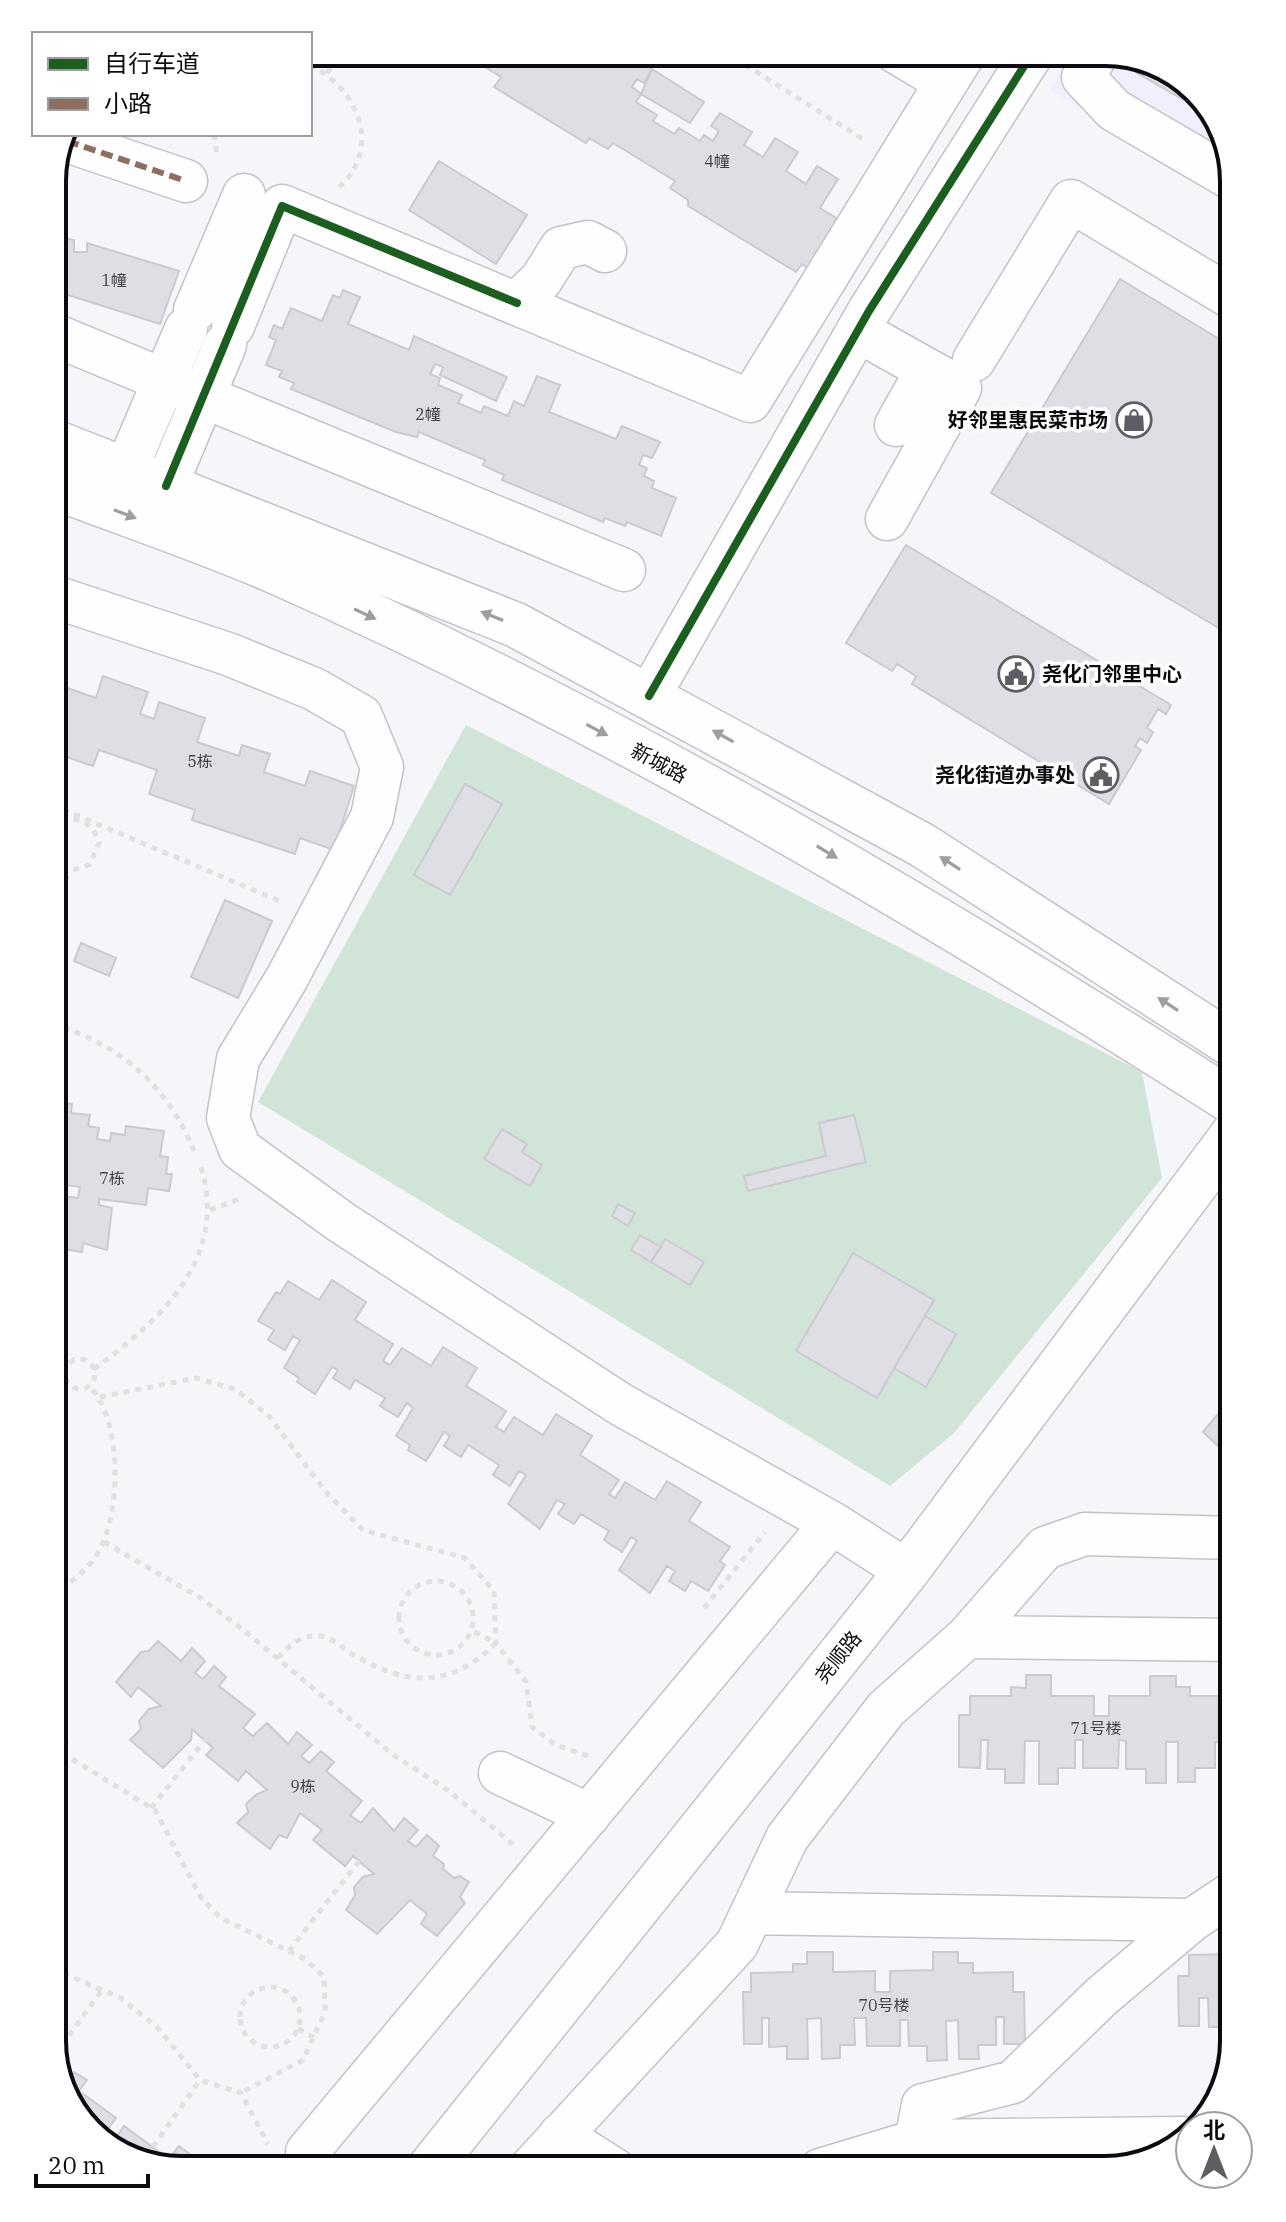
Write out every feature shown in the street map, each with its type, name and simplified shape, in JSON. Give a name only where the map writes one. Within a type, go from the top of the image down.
[{"type":"main road","points":[[66,446],[516,625],[922,845],[1220,1037]]},
{"type":"main road","name":"新城路","points":[[66,491],[270,570],[467,662],[814,844],[1220,1094]]},
{"type":"main road","name":"尧顺路","points":[[439,2156],[907,1571],[1220,1152]]},
{"type":"street","points":[[649,696],[858,331],[1024,66]]},
{"type":"street","points":[[1090,66],[1083,77],[1114,110],[1219,171]]},
{"type":"street","points":[[263,201],[750,401],[956,67]]},
{"type":"street","points":[[73,143],[186,181]]},
{"type":"street","points":[[126,470],[191,320],[263,201]]},
{"type":"street","points":[[166,486],[229,335],[263,201]]},
{"type":"street","points":[[974,360],[1071,201],[1220,291]]},
{"type":"street","points":[[517,303],[541,280],[561,248],[588,242],[605,251]]},
{"type":"street","points":[[858,331],[960,388],[887,519]]},
{"type":"street","points":[[66,340],[624,570]]},
{"type":"street","points":[[896,425],[927,370]]},
{"type":"street","points":[[66,601],[228,654],[314,689],[361,716],[382,767],[372,817],[319,918],[238,1059],[228,1118],[240,1149],[341,1222],[620,1404],[832,1523],[907,1571]]},
{"type":"street","points":[[307,2152],[832,1523]]},
{"type":"street","points":[[541,2156],[737,1944],[787,1838],[886,1709],[967,1637],[1045,1548],[1085,1534],[1220,1538]]},
{"type":"street","points":[[967,1637],[1220,1640]]},
{"type":"street","points":[[500,1773],[589,1815]]},
{"type":"street","points":[[897,2156],[916,2141],[923,2105],[1013,2082],[1102,1996],[1192,1920],[1220,1901]]},
{"type":"street","points":[[752,1913],[1192,1920]]},
{"type":"street","points":[[560,2135],[593,2156]]},
{"type":"street","points":[[866,2156],[916,2141],[1154,2145]]},
{"type":"path","points":[[214,136],[218,161],[229,180],[263,201],[308,206],[328,197],[355,165],[361,145],[355,104],[343,87],[327,73],[312,66]]},
{"type":"path","points":[[327,73],[332,66]]},
{"type":"path","points":[[747,66],[898,161]]},
{"type":"path","points":[[66,812],[88,823],[99,843],[90,864],[68,871],[66,880]]},
{"type":"path","points":[[66,819],[77,817],[319,918]]},
{"type":"path","points":[[66,1030],[106,1046],[148,1076],[181,1119],[201,1167],[210,1210],[200,1250],[176,1295],[145,1331],[94,1369]]},
{"type":"path","points":[[66,1355],[74,1360],[90,1362],[96,1376],[89,1386],[78,1390],[66,1381]]},
{"type":"path","points":[[66,1375],[68,1365],[74,1360]]},
{"type":"path","points":[[100,1397],[196,1378],[235,1389],[269,1416],[325,1491],[363,1530],[465,1558],[494,1591],[496,1643],[479,1661],[445,1678],[399,1675],[355,1656],[321,1636],[304,1638],[287,1646],[278,1658]]},
{"type":"path","points":[[66,1585],[93,1561],[104,1542],[116,1472],[113,1440],[100,1397],[89,1386]]},
{"type":"path","points":[[104,1542],[199,1597],[278,1658],[392,1754],[449,1791],[504,1835],[541,1872]]},
{"type":"path","points":[[434,1581],[448,1583],[469,1602],[473,1616],[471,1630],[451,1651],[438,1655],[423,1653],[410,1645],[402,1633],[401,1606],[408,1592],[420,1584],[434,1581]]},
{"type":"path","points":[[471,1630],[496,1643],[526,1682],[532,1727],[556,1745],[612,1761],[627,1769]]},
{"type":"path","points":[[151,1808],[205,1740]]},
{"type":"path","points":[[66,1755],[151,1808],[178,1849],[201,1898],[221,1918],[305,1959],[324,1977],[325,2012],[303,2060],[241,2093]]},
{"type":"path","points":[[289,1951],[359,1861]]},
{"type":"path","points":[[66,1975],[119,1997],[157,2027],[200,2080],[241,2093],[275,2155],[307,2152]]},
{"type":"path","points":[[259,1988],[282,1988],[298,2005],[298,2029],[281,2045],[258,2044],[241,2028],[242,2005],[259,1988]]},
{"type":"path","points":[[66,2040],[102,1990]]},
{"type":"path","points":[[298,2029],[315,2038]]},
{"type":"path","points":[[153,2147],[200,2080]]},
{"type":"shaded area","points":[[1065,66],[1127,68],[1169,85],[1191,105],[1208,130],[1219,166],[1220,193],[1050,90]]},
{"type":"green space","points":[[466,725],[1142,1072],[1162,1178],[954,1433],[890,1486],[258,1102]]},
{"type":"building","points":[[483,66],[647,66],[652,69],[644,83],[637,79],[632,87],[641,94],[636,102],[657,115],[653,121],[674,134],[679,128],[700,141],[704,135],[713,141],[719,131],[711,126],[720,113],[752,132],[744,145],[763,157],[775,138],[798,152],[786,171],[806,184],[817,166],[838,179],[820,208],[846,224],[815,273],[802,264],[796,272],[688,206],[688,200],[670,188],[675,181],[613,143],[608,149],[589,138],[586,143],[494,87],[501,77]]},
{"type":"building","points":[[652,69],[704,102],[690,123],[641,94]]},
{"type":"building","points":[[1130,69],[1169,85],[1189,103]]},
{"type":"building","points":[[439,161],[527,215],[496,264],[409,210]]},
{"type":"building","points":[[66,239],[74,240],[74,252],[87,252],[87,243],[179,271],[160,324],[66,294]]},
{"type":"building","name":"好邻里惠民菜市场","points":[[1120,279],[1220,340],[1220,629],[991,493]]},
{"type":"building","points":[[343,290],[360,297],[348,324],[409,350],[414,336],[507,377],[496,401],[440,375],[443,367],[435,364],[430,374],[440,378],[438,385],[462,395],[458,403],[481,413],[484,406],[508,416],[514,401],[524,406],[537,376],[560,385],[549,412],[616,439],[622,426],[660,442],[652,458],[643,455],[639,465],[647,468],[644,476],[654,481],[652,488],[676,498],[661,536],[627,522],[625,526],[605,518],[603,522],[502,480],[504,475],[483,465],[485,460],[419,432],[417,437],[396,432],[291,389],[294,383],[279,377],[282,371],[266,365],[276,340],[269,337],[274,325],[282,329],[291,308],[322,321],[333,295],[340,298]]},
{"type":"building","name":"尧化门邻里中心","points":[[906,545],[1171,705],[1166,714],[1158,709],[1147,728],[1153,732],[1147,743],[1140,738],[1135,746],[1141,750],[1109,804],[912,684],[916,676],[897,664],[892,671],[846,643]]},
{"type":"building","points":[[103,676],[148,692],[140,714],[154,719],[159,702],[205,718],[197,742],[239,756],[242,745],[270,754],[264,772],[305,786],[310,771],[354,786],[334,850],[300,838],[295,854],[192,820],[195,810],[149,794],[157,770],[99,750],[93,766],[66,757],[66,688],[96,698]]},
{"type":"building","points":[[465,784],[502,804],[450,895],[414,875]]},
{"type":"building","points":[[225,900],[272,921],[238,998],[191,977]]},
{"type":"building","points":[[81,943],[116,958],[109,976],[74,961]]},
{"type":"building","points":[[66,1103],[72,1104],[71,1113],[90,1115],[88,1126],[99,1128],[97,1139],[110,1141],[111,1133],[125,1135],[126,1126],[164,1131],[160,1156],[168,1157],[166,1174],[172,1174],[169,1191],[148,1188],[146,1205],[99,1199],[99,1205],[112,1208],[107,1250],[83,1243],[82,1252],[66,1249],[66,1196],[78,1198],[80,1187],[66,1185]]},
{"type":"building","points":[[854,1115],[866,1162],[748,1191],[744,1176],[826,1156],[819,1123]]},
{"type":"building","points":[[502,1129],[527,1144],[522,1152],[542,1165],[530,1186],[484,1159]]},
{"type":"building","points":[[618,1204],[635,1213],[628,1226],[612,1216]]},
{"type":"building","points":[[640,1235],[661,1247],[651,1262],[631,1250]]},
{"type":"building","points":[[665,1239],[704,1262],[690,1285],[651,1262]]},
{"type":"building","points":[[853,1253],[934,1300],[877,1398],[796,1351]]},
{"type":"building","points":[[332,1280],[366,1302],[355,1320],[393,1344],[383,1361],[390,1365],[402,1348],[431,1366],[443,1347],[477,1368],[466,1386],[506,1411],[496,1427],[504,1432],[514,1417],[543,1435],[556,1414],[592,1436],[580,1455],[619,1480],[609,1494],[615,1498],[625,1482],[655,1500],[667,1481],[701,1502],[689,1521],[730,1547],[720,1561],[725,1565],[708,1591],[691,1581],[685,1591],[669,1581],[675,1571],[667,1566],[650,1593],[619,1570],[637,1541],[631,1537],[622,1552],[604,1540],[609,1531],[581,1514],[574,1524],[558,1514],[565,1504],[557,1500],[540,1529],[508,1504],[526,1475],[519,1471],[510,1486],[493,1475],[499,1465],[468,1445],[461,1457],[444,1446],[450,1436],[444,1432],[426,1461],[408,1450],[410,1445],[396,1436],[413,1408],[407,1403],[398,1417],[380,1406],[385,1398],[355,1380],[350,1389],[333,1378],[338,1370],[332,1367],[315,1394],[297,1382],[299,1378],[284,1368],[300,1340],[293,1336],[285,1350],[268,1340],[274,1330],[258,1321],[276,1292],[280,1294],[288,1281],[319,1300]]},
{"type":"building","points":[[925,1316],[956,1334],[926,1387],[894,1368]]},
{"type":"building","points":[[1220,1412],[1220,1448],[1203,1432]]},
{"type":"building","points":[[158,1641],[181,1661],[192,1648],[205,1661],[195,1673],[203,1679],[214,1666],[226,1677],[219,1686],[255,1714],[243,1728],[253,1736],[267,1723],[288,1744],[297,1732],[312,1745],[301,1756],[309,1763],[321,1751],[334,1762],[326,1771],[362,1801],[350,1815],[361,1823],[373,1808],[394,1831],[404,1818],[418,1830],[408,1841],[416,1847],[427,1835],[439,1846],[433,1856],[444,1864],[443,1869],[454,1878],[460,1876],[469,1882],[460,1897],[465,1903],[437,1936],[421,1924],[427,1914],[410,1900],[377,1934],[346,1910],[355,1895],[354,1887],[363,1877],[374,1874],[353,1856],[345,1866],[313,1840],[322,1830],[300,1813],[287,1838],[279,1835],[270,1849],[237,1823],[248,1812],[246,1804],[267,1790],[246,1771],[238,1781],[206,1755],[213,1748],[192,1729],[191,1740],[163,1768],[130,1740],[141,1729],[139,1721],[149,1709],[161,1706],[138,1687],[131,1697],[116,1682],[141,1652],[149,1651]]},
{"type":"building","points":[[1026,1675],[1051,1675],[1051,1696],[1094,1696],[1094,1716],[1109,1716],[1109,1696],[1150,1696],[1150,1676],[1176,1676],[1176,1687],[1190,1687],[1190,1696],[1220,1696],[1220,1742],[1215,1742],[1215,1768],[1195,1768],[1195,1782],[1178,1782],[1178,1742],[1166,1742],[1166,1783],[1146,1783],[1146,1769],[1126,1769],[1126,1741],[1119,1740],[1118,1768],[1083,1768],[1083,1740],[1075,1740],[1075,1768],[1058,1768],[1058,1784],[1039,1784],[1039,1741],[1025,1741],[1024,1783],[1005,1783],[1005,1769],[987,1769],[988,1740],[981,1740],[980,1768],[959,1767],[959,1715],[970,1715],[970,1696],[1011,1696],[1011,1687],[1026,1688]]},
{"type":"building","points":[[807,1952],[833,1952],[833,1972],[875,1971],[875,1992],[890,1992],[890,1971],[933,1970],[933,1952],[958,1952],[958,1963],[973,1963],[973,1973],[1013,1972],[1013,1992],[1024,1992],[1025,2044],[1004,2044],[1004,2017],[996,2017],[996,2045],[978,2045],[979,2059],[959,2059],[958,2020],[946,2021],[947,2060],[927,2061],[927,2046],[909,2046],[908,2020],[900,2020],[900,2046],[867,2046],[866,2018],[854,2018],[855,2045],[840,2045],[840,2058],[822,2059],[821,2018],[807,2019],[808,2059],[787,2059],[787,2046],[769,2047],[769,2018],[762,2018],[762,2044],[744,2044],[743,1992],[751,1992],[751,1973],[793,1972],[793,1964],[807,1964]]},
{"type":"building","points":[[1220,1954],[1220,2027],[1209,2027],[1208,1998],[1199,1998],[1199,2026],[1179,2026],[1178,1976],[1189,1976],[1189,1955]]},
{"type":"building","points":[[74,2072],[87,2080],[79,2091],[116,2118],[108,2129],[85,2105],[72,2075]]},
{"type":"building","points":[[124,2126],[163,2155],[144,2150],[117,2137]]},
{"type":"building","points":[[179,2146],[192,2156],[172,2156]]},
{"type":"marked path","points":[[73,143],[186,181]]},
{"type":"cycle path","points":[[649,696],[869,311],[1024,66]]},
{"type":"cycle path","points":[[166,486],[282,206],[517,303]]},
{"type":"place","name":"好邻里惠民菜市场","points":[[1134,420]]},
{"type":"place","name":"尧化门邻里中心","points":[[1016,674]]},
{"type":"place","name":"尧化街道办事处","points":[[1101,775]]}]
